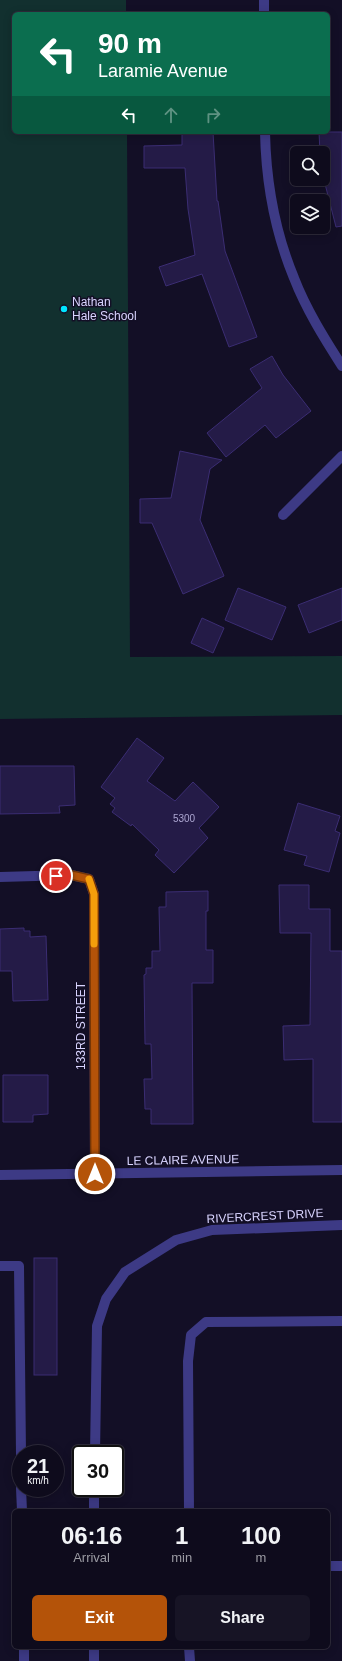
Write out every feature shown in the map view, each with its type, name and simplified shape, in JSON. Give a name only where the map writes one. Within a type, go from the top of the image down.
[{"type":"street","points":[[264,0],[264,12]]},
{"type":"street","points":[[265,134],[269,184],[275,217],[293,278],[306,305],[342,366]]},
{"type":"street","points":[[283,515],[342,456]]},
{"type":"street","name":"133RD STREET","points":[[0,877],[71,875],[89,879],[94,894],[95,1174]]},
{"type":"street","name":"LE CLAIRE AVENUE","points":[[0,1175],[342,1170]]},
{"type":"street","name":"RIVERCREST DRIVE","points":[[95,1445],[97,1326],[106,1299],[124,1272],[176,1240],[212,1230],[342,1224]]},
{"type":"street","points":[[0,1266],[19,1266],[21,1445]]},
{"type":"street","points":[[188,1509],[188,1361],[191,1335],[206,1322],[342,1321]]},
{"type":"street","points":[[22,1497],[22,1509]]},
{"type":"street","points":[[94,1497],[94,1509]]},
{"type":"street","points":[[330,1566],[342,1566]]},
{"type":"street","points":[[24,1649],[24,1661]]},
{"type":"street","points":[[94,1649],[94,1661]]},
{"type":"street","points":[[190,1649],[190,1661]]},
{"type":"green space","points":[[0,0],[126,0],[126,12],[12,12],[12,134],[127,134],[130,657],[342,656],[342,715],[0,719]]},
{"type":"building","points":[[342,132],[342,226],[336,227],[330,203],[330,194],[328,194],[326,186],[330,186],[330,146],[320,146],[319,134]]},
{"type":"building","points":[[182,134],[213,134],[217,201],[225,251],[257,337],[229,347],[202,274],[166,286],[159,267],[195,255],[188,209],[185,168],[144,168],[144,146],[182,145]]},
{"type":"building","points":[[272,356],[283,375],[311,411],[276,438],[265,425],[226,457],[207,433],[262,388],[250,369]]},
{"type":"building","points":[[180,451],[222,460],[210,469],[200,520],[224,576],[183,594],[152,523],[140,523],[140,499],[171,498]]},
{"type":"building","points":[[238,588],[286,607],[272,640],[225,620]]},
{"type":"building","points":[[342,588],[342,620],[309,633],[298,605]]},
{"type":"building","points":[[202,618],[224,628],[213,653],[191,643]]},
{"type":"building","points":[[137,738],[164,758],[147,781],[175,801],[193,782],[219,807],[199,828],[208,838],[174,873],[155,855],[159,850],[132,824],[131,826],[112,812],[115,808],[110,804],[115,798],[101,787]]},
{"type":"building","points":[[0,766],[74,766],[75,805],[59,806],[60,813],[0,814]]},
{"type":"building","points":[[298,803],[340,816],[335,831],[340,833],[329,872],[304,865],[307,856],[284,850]]},
{"type":"building","points":[[279,885],[309,885],[309,909],[330,909],[330,951],[342,951],[342,1122],[313,1122],[313,1059],[284,1060],[283,1026],[310,1025],[311,933],[280,933]]},
{"type":"building","points":[[208,891],[208,911],[206,911],[206,950],[213,950],[213,983],[192,983],[193,1124],[151,1124],[151,1109],[145,1109],[144,1079],[152,1079],[151,1044],[145,1044],[144,975],[146,974],[146,968],[152,968],[152,951],[160,951],[159,907],[166,907],[166,892]]},
{"type":"building","points":[[24,928],[24,931],[30,931],[30,937],[46,936],[48,1000],[13,1001],[12,971],[0,971],[0,929]]},
{"type":"building","points":[[3,1075],[48,1075],[48,1114],[33,1115],[33,1122],[3,1122]]},
{"type":"building","points":[[34,1258],[57,1258],[57,1375],[34,1375]]},
{"type":"slow traffic","points":[[89,879],[94,894],[94,944]]},
{"type":"place","name":"Nathan Hale School","points":[[64,309]]},
{"type":"route","points":[[56,876],[71,875],[89,879],[94,894],[95,1174]]}]
